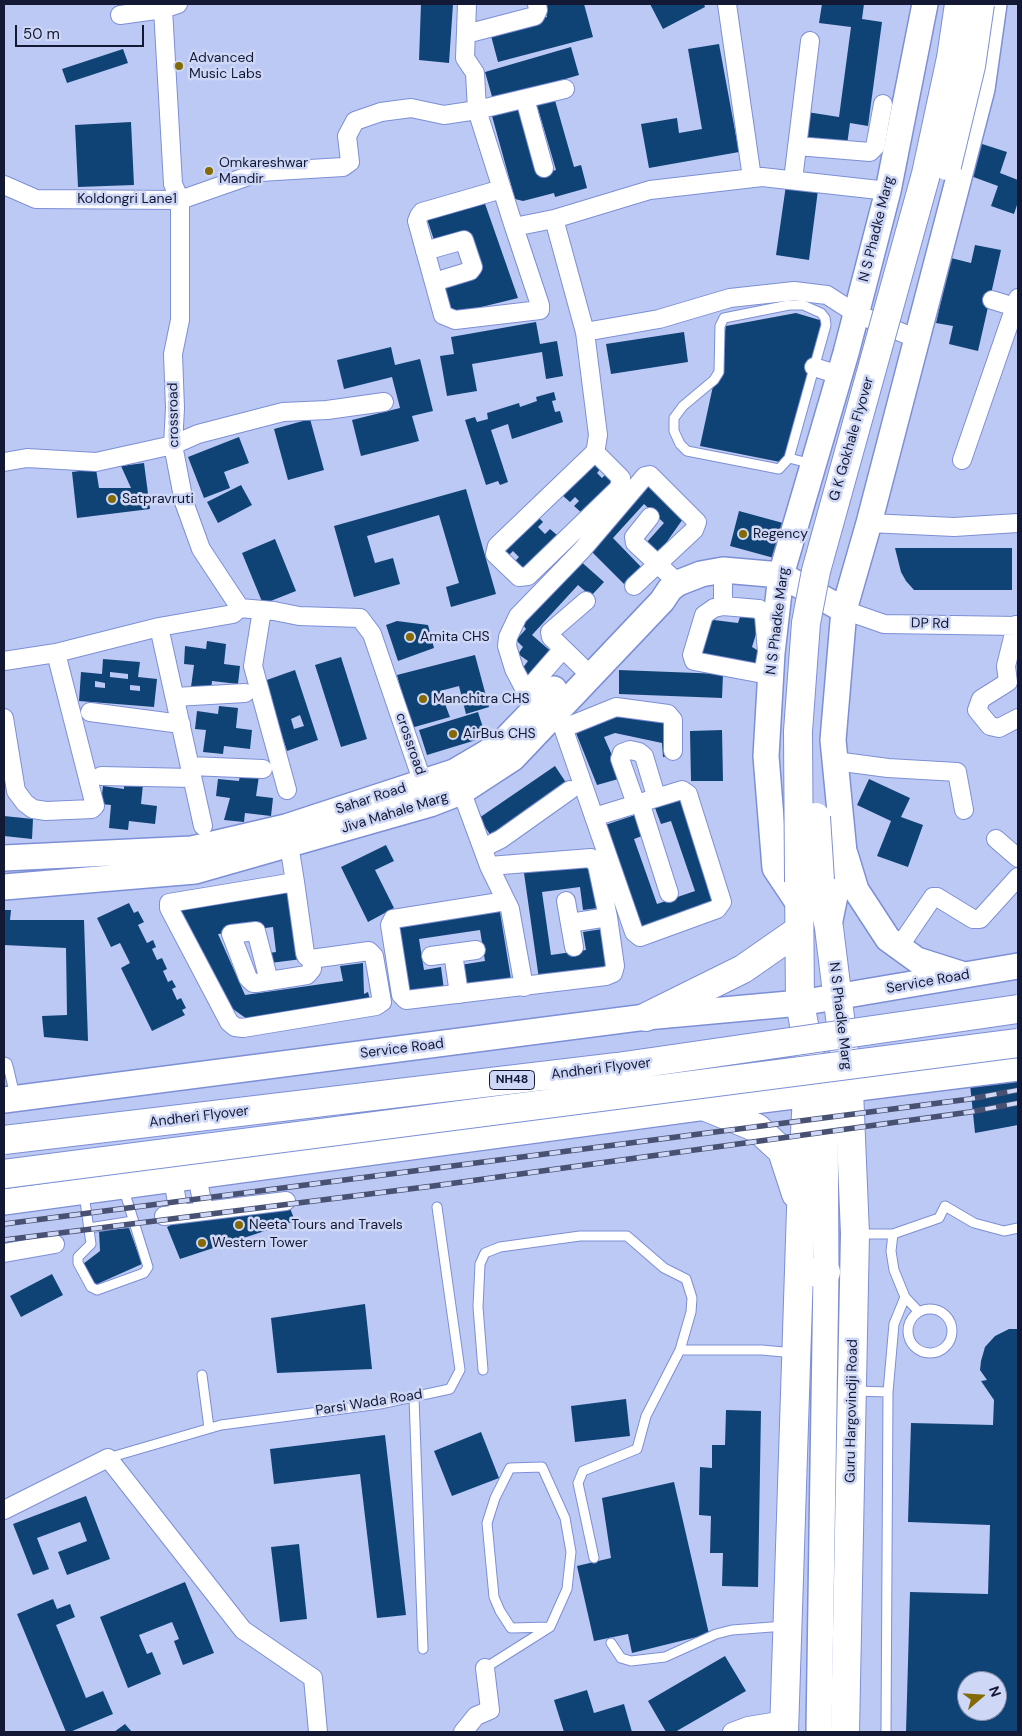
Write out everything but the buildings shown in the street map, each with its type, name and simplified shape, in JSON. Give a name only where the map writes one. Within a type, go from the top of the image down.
[{"type":"main road","name":"G K Gokhale Flyover","points":[[804,899],[798,731],[806,622],[816,571],[926,174],[951,58],[959,4]]},
{"type":"main road","name":"G K Gokhale Flyover","points":[[804,899],[812,738],[824,626],[835,574],[943,181],[971,66],[980,4]]},
{"type":"main road","points":[[804,899],[829,928]]},
{"type":"main road","points":[[801,1209],[824,1089],[800,1003],[804,899]]},
{"type":"main road","points":[[646,1017],[743,969],[804,899]]},
{"type":"main road","name":"N S Phadke Marg","points":[[824,1089],[838,998],[829,928]]},
{"type":"main road","name":"Andheri Flyover","points":[[4,1140],[616,1067],[1018,1009]]},
{"type":"main road","name":"Andheri Flyover","points":[[4,1174],[1018,1043]]},
{"type":"main road","name":"Guru Hargovindji Road","points":[[824,1089],[855,1234],[845,1732]]},
{"type":"main road","points":[[706,1107],[757,1128],[782,1151],[801,1209],[813,1273],[797,1353],[785,1726]]},
{"type":"street","points":[[467,4],[465,58],[475,72],[477,110],[540,305],[538,311],[455,320],[448,318],[443,315],[417,221],[422,212],[502,189]]},
{"type":"street","points":[[466,34],[536,16],[537,4]]},
{"type":"street","points":[[727,4],[752,178]]},
{"type":"street","name":"N S Phadke Marg","points":[[804,899],[775,868],[766,756],[772,653],[781,574],[839,375],[888,191],[925,4]]},
{"type":"street","name":"N S Phadke Marg","points":[[829,928],[844,852],[833,740],[844,610],[869,523],[982,89],[994,4]]},
{"type":"street","name":"crossroad","points":[[120,15],[170,6],[173,184],[180,200],[180,320],[173,354],[175,408],[173,445],[184,502],[201,549],[240,608],[299,616],[360,618],[372,634],[426,793]]},
{"type":"street","points":[[793,180],[810,41]]},
{"type":"street","points":[[477,110],[565,89]]},
{"type":"street","points":[[525,98],[544,168]]},
{"type":"street","points":[[797,146],[870,152],[875,147],[883,104]]},
{"type":"street","name":"Koldongri Lane1","points":[[4,185],[36,199],[180,200],[260,172],[343,167],[350,162],[347,136],[355,121],[381,112],[412,108],[444,115],[477,110]]},
{"type":"street","points":[[514,226],[554,219],[650,190],[752,178],[793,180],[888,191]]},
{"type":"street","points":[[554,219],[585,332],[598,435],[595,452],[497,546],[495,554],[519,577],[528,576],[618,488],[621,478],[595,452]]},
{"type":"street","points":[[426,251],[464,240],[473,267],[470,271],[434,282]]},
{"type":"street","points":[[585,332],[659,318],[730,298],[794,291],[827,295],[855,313],[917,339]]},
{"type":"street","points":[[962,460],[1017,302],[992,300]]},
{"type":"street","points":[[814,366],[839,375]]},
{"type":"street","points":[[4,462],[27,458],[96,462],[173,445],[198,434],[283,412],[326,410],[384,402]]},
{"type":"street","points":[[577,663],[530,688],[524,688],[514,669],[507,646],[508,637],[518,616],[582,550],[644,476],[650,475],[697,522],[694,530],[634,586]]},
{"type":"street","points":[[650,517],[634,537],[635,543],[674,586],[701,574],[723,570],[781,574],[844,610]]},
{"type":"street","points":[[869,523],[954,527],[1018,523]]},
{"type":"street","points":[[723,570],[723,606]]},
{"type":"street","name":"Jiva Mahale Marg","points":[[4,887],[195,871],[288,837],[458,782],[513,758],[560,719],[577,663],[662,601],[674,586]]},
{"type":"street","points":[[577,663],[551,637],[550,632],[586,600]]},
{"type":"street","points":[[723,606],[759,610],[764,616],[767,652],[764,669],[758,673],[694,661],[692,655],[704,615],[714,608],[723,606]]},
{"type":"street","points":[[4,661],[56,653],[159,627],[233,614],[240,608]]},
{"type":"street","points":[[262,610],[253,666],[287,790]]},
{"type":"street","name":"DP Rd","points":[[844,610],[884,624],[1017,626]]},
{"type":"street","points":[[1017,626],[1006,666],[1008,682],[981,699],[977,710],[990,726],[1000,728],[1018,718]]},
{"type":"street","points":[[159,627],[203,826]]},
{"type":"street","points":[[4,718],[16,791],[25,803],[34,809],[46,811],[92,809],[95,806],[56,653]]},
{"type":"street","points":[[524,987],[510,909],[489,866],[458,782],[500,745],[577,663]]},
{"type":"street","points":[[174,697],[245,693]]},
{"type":"street","points":[[594,817],[656,796],[682,790],[688,794],[722,902],[717,909],[640,937],[634,932],[594,817],[560,719],[616,707],[668,714],[673,720],[673,751]]},
{"type":"street","points":[[90,712],[181,724]]},
{"type":"street","points":[[656,796],[644,756],[630,750],[622,753],[620,759],[638,803],[669,892]]},
{"type":"street","points":[[835,761],[888,768],[957,772],[964,810]]},
{"type":"street","points":[[101,776],[263,769]]},
{"type":"street","points":[[483,848],[501,839],[570,790]]},
{"type":"street","points":[[4,858],[192,849],[288,837],[295,882],[305,953],[311,959],[369,950],[374,956],[382,1002],[378,1006],[243,1028],[235,1027],[229,1022],[168,905],[170,902],[295,882]]},
{"type":"street","points":[[996,839],[1018,858]]},
{"type":"street","points":[[125,852],[127,877]]},
{"type":"street","points":[[844,852],[856,890],[888,939],[917,960],[966,975]]},
{"type":"street","points":[[59,856],[63,882]]},
{"type":"street","points":[[489,866],[591,858],[597,865],[608,918],[615,966],[613,973],[606,976],[524,987],[406,1000],[401,995],[390,925],[393,919],[506,901]]},
{"type":"street","points":[[899,947],[933,897],[937,897],[973,919],[980,919],[1018,877]]},
{"type":"street","points":[[566,901],[574,947]]},
{"type":"street","points":[[570,923],[608,918]]},
{"type":"street","points":[[430,956],[476,950]]},
{"type":"street","points":[[453,953],[459,994]]},
{"type":"street","points":[[268,981],[307,975],[312,969],[311,959]]},
{"type":"street","name":"Service Road","points":[[10,1100],[646,1017],[838,998],[1018,966]]},
{"type":"street","points":[[4,1202],[706,1107],[824,1089],[1018,1068]]},
{"type":"street","points":[[819,1732],[813,1273],[824,1089]]},
{"type":"street","points":[[185,1177],[204,1211]]},
{"type":"street","points":[[185,1177],[171,1215],[286,1201]]},
{"type":"street","points":[[4,1253],[55,1244]]},
{"type":"street","points":[[108,1458],[243,1630],[313,1678],[318,1732]]},
{"type":"street","name":"Parsi Wada Road","points":[[4,1510],[108,1458]]},
{"type":"street","points":[[463,1732],[476,1716],[490,1710],[484,1668]]},
{"type":"street","points":[[732,1732],[748,1726],[785,1726]]},
{"type":"lane","points":[[789,305],[803,305],[821,313],[825,318],[826,325],[789,458],[778,469],[687,451],[680,444],[674,431],[674,418],[683,406],[714,380],[718,372],[720,326],[724,318],[789,305]]},
{"type":"lane","points":[[789,458],[812,464]]},
{"type":"lane","points":[[4,1062],[6,1062],[9,1070],[10,1100]]},
{"type":"lane","points":[[84,1191],[91,1244],[78,1257],[78,1263],[91,1287],[97,1290],[144,1273],[148,1267],[123,1186]]},
{"type":"lane","points":[[855,1234],[893,1234],[939,1218],[945,1206],[974,1223],[1004,1231],[1018,1228]]},
{"type":"lane","name":"Parsi Wada Road","points":[[108,1458],[221,1425],[380,1404],[450,1390],[460,1370],[436,1207]]},
{"type":"lane","points":[[89,1228],[133,1221]]},
{"type":"lane","points":[[893,1234],[891,1251],[894,1270],[905,1297],[919,1312]]},
{"type":"lane","points":[[483,1370],[478,1307],[480,1264],[485,1253],[500,1247],[580,1236],[627,1236],[664,1268],[686,1279],[690,1289],[692,1305],[680,1350],[646,1416],[637,1449],[583,1471],[578,1483],[594,1558]]},
{"type":"lane","points":[[886,1732],[888,1392],[894,1324],[905,1297]]},
{"type":"lane","points":[[933,1309],[946,1315],[950,1321],[952,1335],[949,1342],[938,1351],[924,1352],[912,1343],[908,1329],[914,1316],[919,1312],[933,1309]]},
{"type":"lane","points":[[680,1350],[762,1350],[797,1353]]},
{"type":"lane","points":[[202,1375],[209,1428]]},
{"type":"lane","points":[[852,1391],[888,1392]]},
{"type":"lane","points":[[414,1397],[423,1649]]},
{"type":"lane","points":[[484,1668],[550,1627],[567,1589],[571,1552],[565,1518],[542,1467],[510,1468],[495,1498],[487,1523],[494,1597],[511,1628],[550,1627]]},
{"type":"lane","points":[[611,1643],[621,1658],[630,1661],[665,1657],[716,1634],[732,1630],[788,1626]]},
{"type":"railway","points":[[4,1224],[970,1099],[1018,1090]]},
{"type":"railway","points":[[4,1240],[433,1186],[970,1112],[1018,1103]]},
{"type":"place","name":"Advanced Music Labs","points":[[179,66]]},
{"type":"place","name":"Omkareshwar Mandir","points":[[209,171]]},
{"type":"place","name":"Satpravruti","points":[[112,499]]},
{"type":"place","name":"Regency","points":[[743,534]]},
{"type":"place","name":"Amita CHS","points":[[410,637]]},
{"type":"place","name":"Manchitra CHS","points":[[423,699]]},
{"type":"place","name":"AirBus CHS","points":[[453,734]]},
{"type":"place","name":"Neeta Tours and Travels","points":[[239,1225]]},
{"type":"place","name":"Western Tower","points":[[202,1243]]}]
